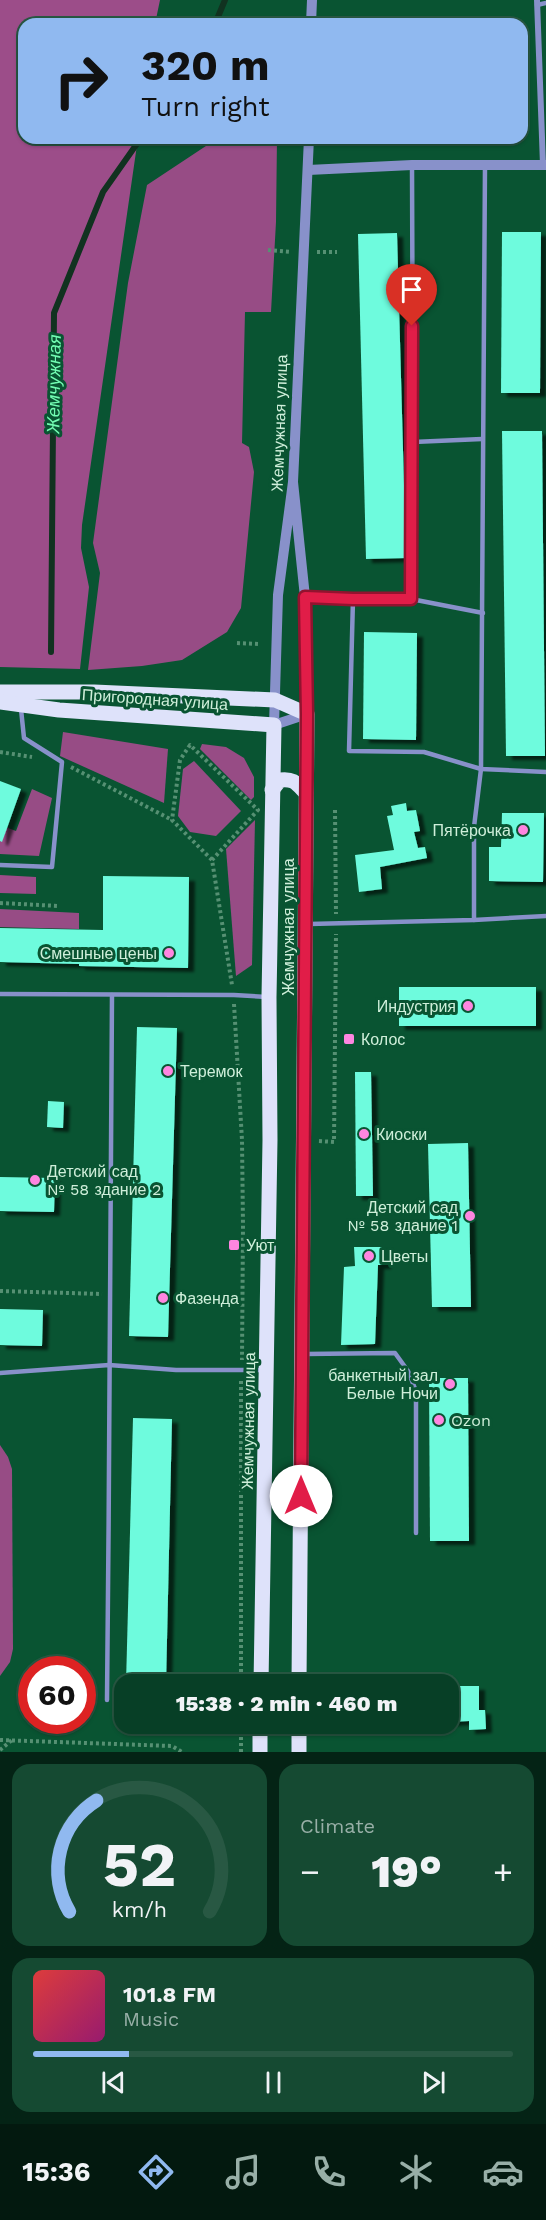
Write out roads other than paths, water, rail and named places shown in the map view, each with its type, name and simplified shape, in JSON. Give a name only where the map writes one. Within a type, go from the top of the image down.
[{"type":"main road","points":[[0,692],[105,693],[274,700],[307,714]]},
{"type":"main road","name":"Пригородная улица","points":[[0,702],[59,710],[274,725]]},
{"type":"main road","name":"Жемчужная улица","points":[[300,1674],[307,714]]},
{"type":"main road","name":"Жемчужная улица","points":[[261,1674],[274,725]]},
{"type":"main road","points":[[272,790],[280,780],[289,778],[295,781],[306,794]]},
{"type":"main road","points":[[260,1734],[260,1752]]},
{"type":"main road","points":[[299,1734],[299,1752]]},
{"type":"street","points":[[311,18],[312,0]]},
{"type":"street","points":[[308,170],[412,165],[544,165],[543,89],[537,2]]},
{"type":"street","name":"Жемчужная улица","points":[[307,714],[305,597],[293,482],[309,144]]},
{"type":"street","points":[[274,725],[278,595],[293,482]]},
{"type":"street","name":"Пригородная улица","points":[[274,725],[307,714]]},
{"type":"lane","points":[[537,2],[546,3]]},
{"type":"lane","points":[[411,599],[412,165]]},
{"type":"lane","points":[[474,920],[474,827],[481,769],[485,165]]},
{"type":"lane","points":[[413,442],[482,439]]},
{"type":"lane","points":[[305,597],[411,599],[483,613]]},
{"type":"lane","points":[[353,599],[350,751],[424,752],[481,769],[546,772]]},
{"type":"lane","points":[[0,865],[52,867],[62,762],[24,738],[21,704]]},
{"type":"lane","points":[[306,924],[546,916]]},
{"type":"lane","points":[[0,994],[234,995],[269,998]]},
{"type":"lane","points":[[107,1700],[109,1365],[112,1294],[112,995]]},
{"type":"lane","points":[[303,1354],[395,1353],[408,1371],[416,1391],[416,1533]]},
{"type":"lane","points":[[0,1373],[109,1365],[176,1370],[267,1370]]},
{"type":"waterway","name":"Жемчужная","points":[[218,18],[225,0]]},
{"type":"waterway","name":"Жемчужная","points":[[51,652],[54,313],[103,192],[137,144]]},
{"type":"place","name":"Пятёрочка","points":[[523,830]]},
{"type":"place","name":"Смешные цены","points":[[169,953]]},
{"type":"place","name":"Индустрия","points":[[468,1006]]},
{"type":"place","name":"Колос","points":[[349,1039]]},
{"type":"place","name":"Теремок","points":[[168,1071]]},
{"type":"place","name":"Киоски","points":[[364,1134]]},
{"type":"place","name":"Детский сад № 58 здание 2","points":[[35,1180]]},
{"type":"place","name":"Детский сад № 58 здание 1","points":[[470,1216]]},
{"type":"place","name":"Уют","points":[[234,1245]]},
{"type":"place","name":"Цветы","points":[[369,1256]]},
{"type":"place","name":"Фазенда","points":[[163,1298]]},
{"type":"place","name":"банкетный зал Белые Ночи","points":[[450,1384]]},
{"type":"place","name":"Ozon","points":[[439,1420]]}]
